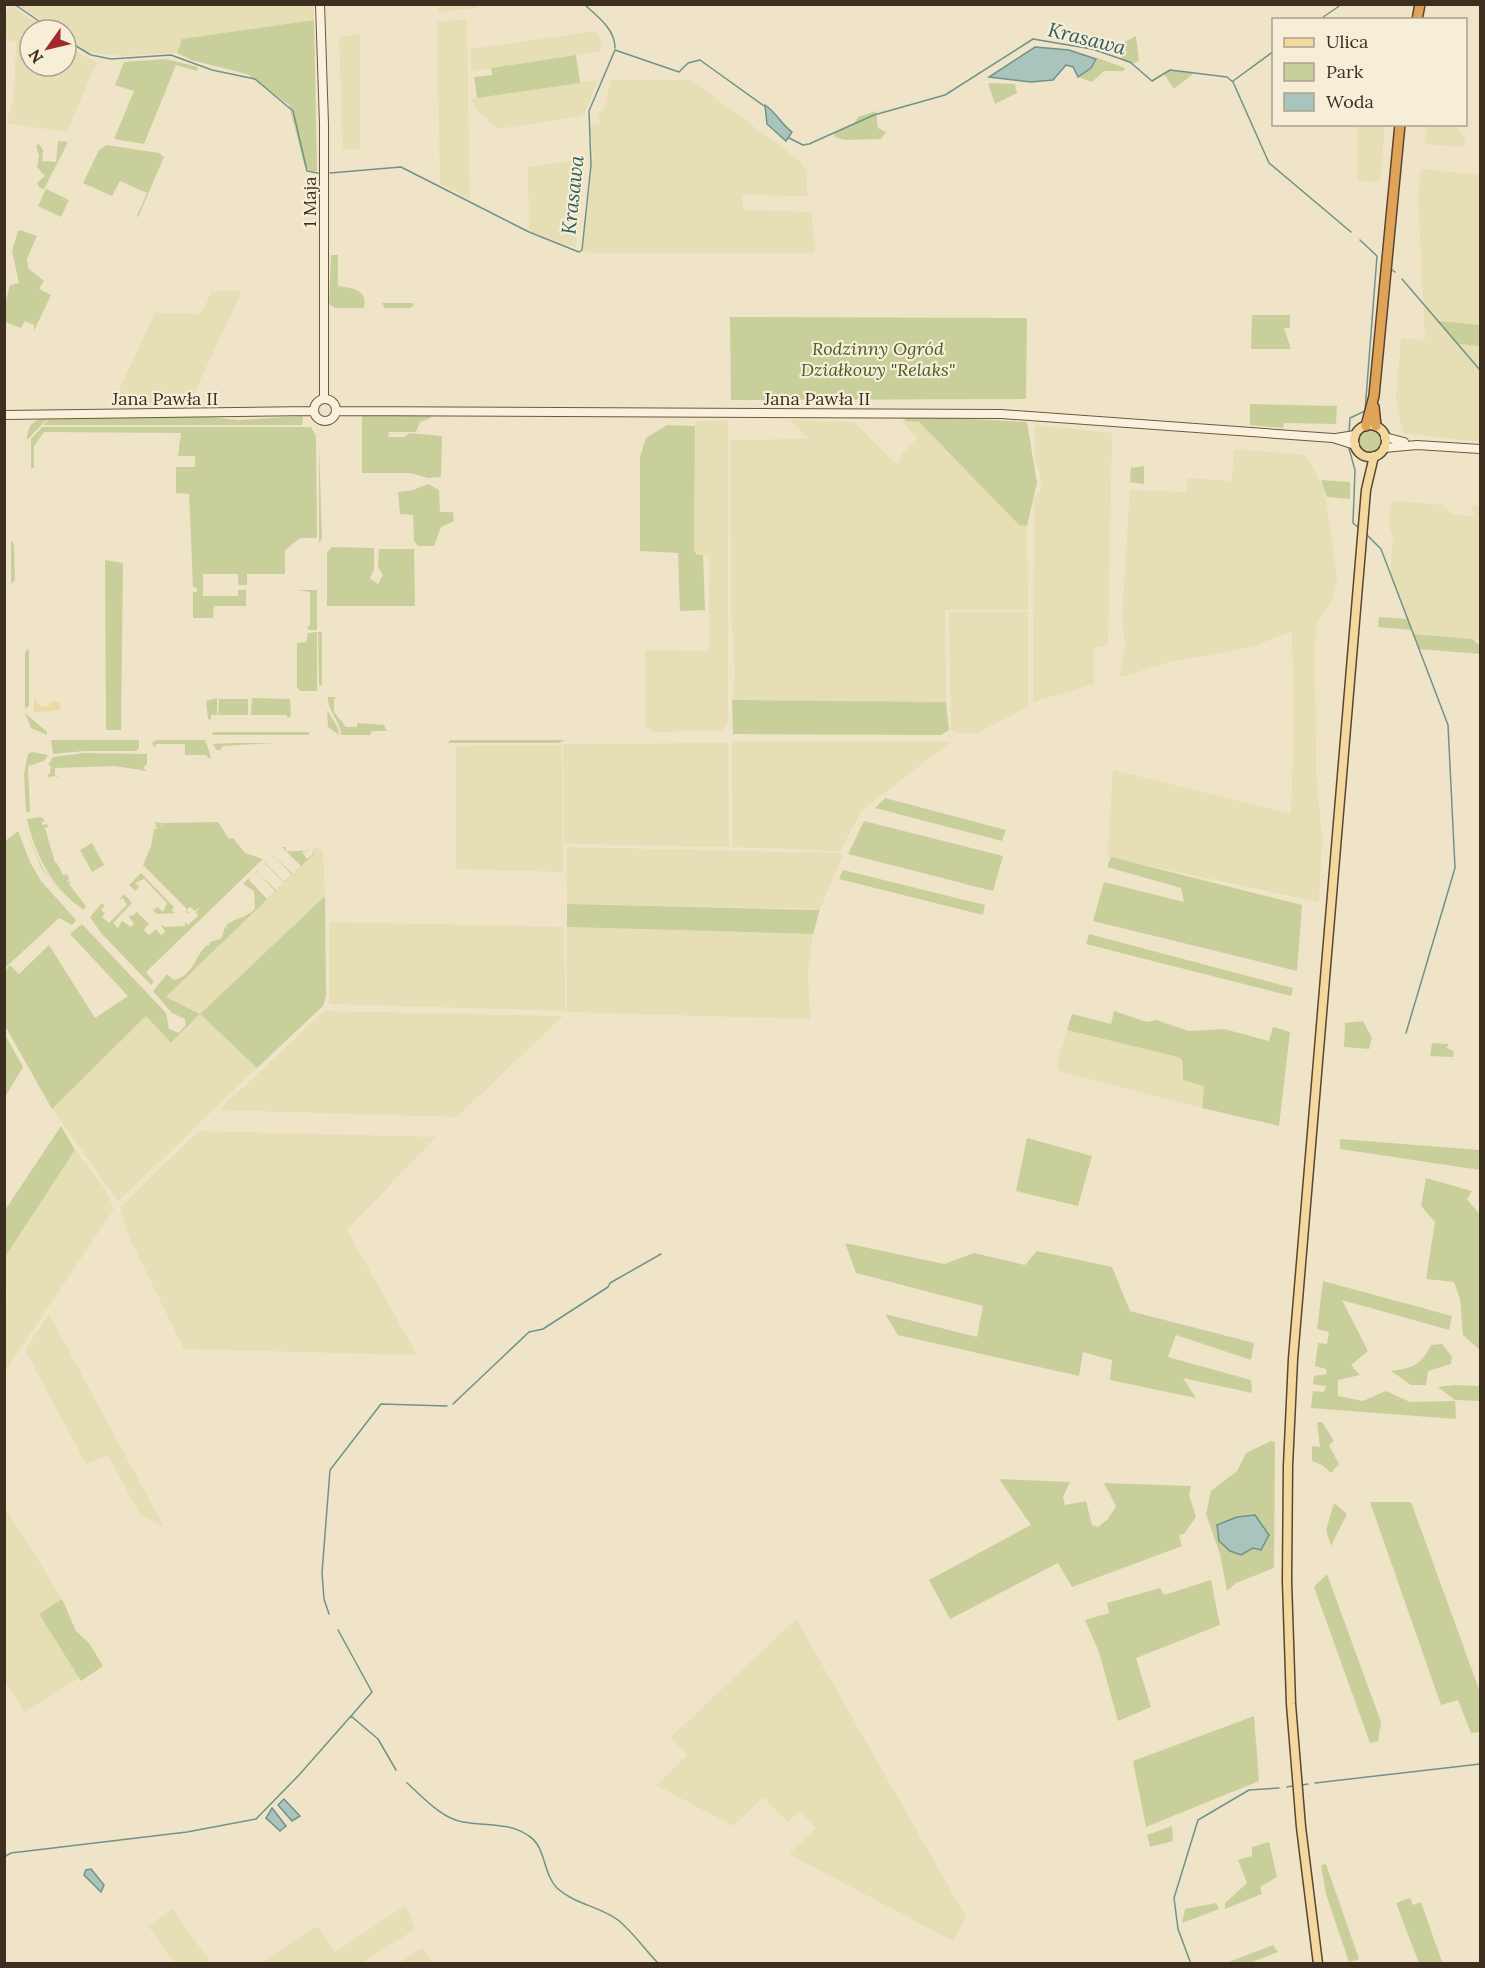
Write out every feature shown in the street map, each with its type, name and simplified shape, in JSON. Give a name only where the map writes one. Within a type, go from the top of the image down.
[{"type":"highway","points":[[1371,426],[1400,126]]},
{"type":"main road","name":"1 Maja","points":[[320,4],[324,124],[324,399]]},
{"type":"main road","points":[[324,399],[333,403],[336,411],[331,420],[324,421],[316,417],[313,411],[316,403],[324,399]]},
{"type":"main road","name":"Jana Pawła II","points":[[4,413],[313,411]]},
{"type":"main road","name":"Jana Pawła II","points":[[336,411],[1001,414],[1351,440]]},
{"type":"main road","points":[[1366,490],[1364,455],[1351,440],[1371,426],[1385,437],[1417,445]]},
{"type":"main road","points":[[1384,448],[1385,437]]},
{"type":"main road","points":[[1318,1964],[1295,1759],[1287,1581],[1290,1410],[1366,490],[1374,456],[1384,448],[1417,445],[1480,449]]},
{"type":"main road","points":[[1364,455],[1374,456]]},
{"type":"shaded area","points":[[10,5],[30,18],[18,18],[18,78],[78,78],[78,52],[97,62],[67,132],[6,123],[14,98],[16,42],[5,39],[5,17]]},
{"type":"shaded area","points":[[18,5],[314,5],[314,20],[182,39],[177,53],[123,56],[87,52],[78,46],[78,18],[38,18]]},
{"type":"shaded area","points":[[438,5],[476,5],[477,8],[439,12]]},
{"type":"shaded area","points":[[467,19],[470,199],[440,184],[437,22]]},
{"type":"shaded area","points":[[596,31],[602,44],[601,51],[471,71],[471,49]]},
{"type":"shaded area","points":[[360,34],[360,149],[343,149],[339,37]]},
{"type":"shaded area","points":[[598,80],[585,113],[581,116],[498,129],[476,109],[471,99]]},
{"type":"shaded area","points":[[611,80],[691,80],[800,161],[807,171],[807,196],[742,195],[743,210],[811,212],[815,250],[812,253],[586,253],[583,248],[593,156],[590,125],[600,122],[598,112],[604,111]]},
{"type":"shaded area","points":[[1357,126],[1385,126],[1380,182],[1358,181]]},
{"type":"shaded area","points":[[1427,126],[1457,126],[1466,141],[1462,147],[1424,144]]},
{"type":"shaded area","points":[[585,159],[576,248],[529,231],[528,167]]},
{"type":"shaded area","points":[[1421,169],[1480,175],[1480,442],[1403,433],[1396,399],[1401,338],[1425,340],[1418,195]]},
{"type":"shaded area","points":[[212,291],[242,291],[189,404],[112,405],[155,313],[201,314]]},
{"type":"shaded area","points":[[789,420],[854,422],[898,465],[902,454],[917,438],[901,420],[919,422],[1019,525],[1027,526],[1028,610],[945,610],[946,702],[732,700],[735,674],[731,608],[730,440],[808,439]]},
{"type":"shaded area","points":[[695,421],[728,421],[728,723],[723,730],[653,732],[645,725],[645,650],[709,651],[709,556],[697,555],[694,551]]},
{"type":"shaded area","points":[[1035,425],[1112,433],[1108,646],[1094,647],[1094,684],[1033,702],[1034,498],[1041,490],[1040,472],[1035,463]]},
{"type":"shaded area","points":[[1234,449],[1305,455],[1324,488],[1337,578],[1332,601],[1317,623],[1315,641],[1316,771],[1322,839],[1319,902],[1107,857],[1109,839],[1112,839],[1109,836],[1113,770],[1291,814],[1294,727],[1292,631],[1252,647],[1169,662],[1122,677],[1120,675],[1125,645],[1122,618],[1130,490],[1186,492],[1187,478],[1232,481]]},
{"type":"shaded area","points":[[1391,501],[1443,505],[1453,515],[1475,516],[1470,507],[1480,504],[1480,640],[1413,634],[1390,572],[1393,540],[1389,525]]},
{"type":"shaded area","points":[[949,612],[1028,612],[1028,707],[977,733],[956,733],[951,730]]},
{"type":"shaded area","points":[[732,742],[951,742],[862,810],[840,851],[732,847]]},
{"type":"shaded area","points":[[728,743],[729,847],[564,844],[563,744]]},
{"type":"shaded area","points":[[562,745],[563,872],[456,869],[456,746]]},
{"type":"shaded area","points":[[314,847],[323,850],[325,896],[200,1014],[166,997],[313,855]]},
{"type":"shaded area","points":[[566,847],[841,853],[843,855],[820,909],[567,904]]},
{"type":"shaded area","points":[[329,922],[564,927],[565,1011],[329,1004]]},
{"type":"shaded area","points":[[567,927],[813,934],[808,971],[810,1019],[567,1012]]},
{"type":"shaded area","points":[[324,1011],[563,1016],[457,1117],[219,1110]]},
{"type":"shaded area","points":[[200,1014],[257,1068],[118,1201],[52,1109],[146,1016],[171,1043]]},
{"type":"shaded area","points":[[1067,1030],[1178,1057],[1182,1060],[1181,1076],[1204,1086],[1202,1108],[1059,1071],[1057,1064]]},
{"type":"shaded area","points":[[199,1131],[436,1137],[347,1230],[417,1355],[184,1349],[130,1239],[120,1207]]},
{"type":"shaded area","points":[[75,1150],[105,1189],[114,1209],[5,1372],[4,1300],[8,1294],[5,1292],[5,1257]]},
{"type":"shaded area","points":[[49,1314],[164,1527],[140,1515],[108,1455],[86,1464],[25,1350]]},
{"type":"shaded area","points":[[4,1505],[62,1599],[39,1614],[79,1678],[24,1712],[5,1681]]},
{"type":"shaded area","points":[[796,1619],[966,1917],[953,1941],[789,1854],[816,1828],[800,1811],[788,1822],[763,1797],[733,1826],[656,1785],[688,1755],[670,1738]]},
{"type":"shaded area","points":[[406,1905],[415,1929],[362,1963],[261,1963],[318,1926],[335,1952]]},
{"type":"shaded area","points":[[172,1909],[211,1963],[175,1963],[148,1926]]},
{"type":"shaded area","points":[[422,1948],[433,1963],[399,1963]]},
{"type":"green space","points":[[314,20],[317,171],[310,171],[304,164],[289,105],[247,74],[191,60],[177,53],[182,39]]},
{"type":"green space","points":[[1136,36],[1139,61],[1132,64],[1122,61],[1117,46]]},
{"type":"green space","points":[[576,55],[580,83],[477,98],[474,77],[492,75],[491,68]]},
{"type":"green space","points":[[1095,58],[1125,68],[1124,71],[1104,71],[1092,82],[1078,77],[1091,68]]},
{"type":"green space","points":[[166,59],[198,67],[197,71],[176,65],[144,144],[114,139],[134,91],[115,85],[124,62]]},
{"type":"green space","points":[[1170,70],[1193,72],[1193,74],[1174,89],[1163,73]]},
{"type":"green space","points":[[988,83],[1015,84],[1017,93],[995,104]]},
{"type":"green space","points":[[876,111],[878,128],[886,132],[881,139],[845,140],[835,137],[833,133],[854,123],[858,117]]},
{"type":"green space","points":[[58,141],[68,142],[44,189],[40,188],[37,183],[45,176],[37,167],[39,156],[36,146],[39,144],[43,150],[42,161],[56,162]]},
{"type":"green space","points":[[107,145],[159,153],[164,157],[136,218],[147,193],[120,181],[112,196],[83,183],[99,150]]},
{"type":"green space","points":[[46,189],[69,200],[61,217],[38,206]]},
{"type":"green space","points":[[20,230],[37,236],[27,259],[28,268],[44,281],[39,289],[51,295],[34,331],[34,325],[25,321],[21,328],[5,322],[5,307],[10,285],[19,283],[12,251]]},
{"type":"green space","points":[[331,255],[338,255],[338,286],[361,293],[365,302],[364,308],[335,308],[329,304]]},
{"type":"green space","points":[[382,303],[413,303],[413,306],[385,308]]},
{"type":"green space","points":[[1252,315],[1290,315],[1290,328],[1284,328],[1291,349],[1251,349]]},
{"type":"green space","name":"Rodzinny Ogród Działkowy \"Relaks\"","points":[[730,317],[1027,318],[1026,399],[731,400]]},
{"type":"green space","points":[[1438,321],[1480,325],[1480,346],[1458,344]]},
{"type":"green space","points":[[1250,404],[1337,406],[1336,424],[1284,423],[1283,428],[1250,425]]},
{"type":"green space","points":[[362,415],[431,415],[431,418],[420,422],[416,432],[389,432],[388,437],[405,437],[409,433],[442,436],[441,477],[428,478],[410,473],[362,473]]},
{"type":"green space","points":[[900,415],[1027,422],[1037,483],[1027,526],[1019,525],[919,422],[906,421]]},
{"type":"green space","points":[[303,416],[302,425],[43,425],[51,417],[208,417],[239,420]]},
{"type":"green space","points":[[49,417],[27,440],[33,423]]},
{"type":"green space","points":[[667,425],[695,426],[694,551],[697,555],[703,555],[705,610],[680,611],[678,553],[640,551],[640,457],[646,438]]},
{"type":"green space","points":[[42,427],[311,427],[316,436],[317,538],[300,538],[285,550],[285,574],[247,574],[247,585],[238,585],[238,574],[203,574],[203,596],[238,596],[238,590],[246,590],[246,606],[214,606],[213,618],[193,618],[193,592],[197,592],[197,588],[193,587],[189,494],[176,493],[176,467],[195,467],[195,456],[178,456],[181,433],[44,432],[34,446],[34,468],[31,468],[31,439]]},
{"type":"green space","points":[[1370,428],[1379,432],[1383,441],[1379,450],[1370,454],[1361,450],[1357,441],[1361,432]]},
{"type":"green space","points":[[319,443],[322,539],[319,543]]},
{"type":"green space","points":[[1144,466],[1144,484],[1130,482],[1131,468]]},
{"type":"green space","points":[[1321,480],[1350,482],[1350,499],[1327,497]]},
{"type":"green space","points":[[428,484],[439,490],[440,512],[453,512],[454,521],[441,527],[434,546],[418,546],[414,541],[413,515],[400,514],[398,492],[413,490]]},
{"type":"green space","points":[[11,540],[14,545],[15,580],[11,584]]},
{"type":"green space","points":[[332,547],[374,548],[374,570],[370,578],[378,584],[383,575],[378,567],[379,549],[414,549],[415,606],[327,606],[327,552]]},
{"type":"green space","points":[[105,560],[123,563],[121,730],[106,730]]},
{"type":"green space","points":[[297,590],[317,590],[317,630],[309,630],[307,627],[310,626],[310,592]]},
{"type":"green space","points":[[1379,617],[1408,619],[1412,630],[1378,627]]},
{"type":"green space","points":[[317,632],[317,691],[300,691],[297,688],[297,643],[306,642],[308,633]]},
{"type":"green space","points":[[318,632],[322,632],[322,685],[319,685]]},
{"type":"green space","points":[[1413,634],[1472,639],[1480,645],[1480,654],[1419,649]]},
{"type":"green space","points":[[29,649],[29,706],[25,709],[25,652]]},
{"type":"green space","points":[[328,697],[337,697],[334,699],[334,712],[346,727],[357,727],[357,723],[384,725],[387,731],[372,731],[370,735],[341,735]]},
{"type":"green space","points":[[217,698],[217,715],[211,715],[211,720],[208,719],[206,701]]},
{"type":"green space","points":[[252,698],[290,699],[291,716],[288,718],[286,715],[251,715]]},
{"type":"green space","points":[[219,699],[248,699],[248,715],[218,715]]},
{"type":"green space","points":[[732,700],[946,702],[949,730],[941,735],[733,734]]},
{"type":"green space","points":[[327,710],[338,728],[339,735],[328,727]]},
{"type":"green space","points":[[25,713],[47,732],[47,735],[31,728]]},
{"type":"green space","points":[[212,732],[309,732],[309,735],[213,735]]},
{"type":"green space","points":[[51,740],[139,740],[139,748],[136,751],[85,751],[53,754]]},
{"type":"green space","points":[[156,740],[205,740],[211,757],[209,759],[206,755],[185,755],[185,744],[156,744],[155,748],[152,743]]},
{"type":"green space","points":[[450,740],[565,740],[559,743],[448,743]]},
{"type":"green space","points":[[275,743],[223,746],[220,750],[216,750],[213,744]]},
{"type":"green space","points":[[32,752],[48,755],[44,761],[28,766],[30,812],[26,812],[24,774],[28,754]]},
{"type":"green space","points":[[84,753],[147,754],[147,764],[143,768],[147,771],[115,766],[55,768],[55,775],[59,777],[47,776],[51,766],[48,765],[53,757]]},
{"type":"green space","points":[[885,798],[1006,830],[1002,841],[875,808]]},
{"type":"green space","points":[[42,817],[45,821],[42,825],[47,824],[48,827],[45,828],[55,863],[63,875],[67,874],[69,878],[67,882],[71,881],[69,884],[86,906],[84,910],[73,902],[54,881],[34,845],[27,819]]},
{"type":"green space","points":[[864,821],[1003,856],[993,891],[848,854]]},
{"type":"green space","points":[[155,822],[161,823],[161,828],[162,823],[218,822],[229,839],[233,838],[245,853],[263,859],[146,972],[154,982],[151,985],[101,933],[90,917],[102,903],[105,906],[101,910],[105,913],[102,917],[109,923],[127,905],[123,898],[119,900],[124,894],[132,903],[113,923],[118,928],[122,921],[131,927],[134,924],[128,915],[132,916],[137,912],[149,924],[144,930],[149,935],[156,929],[161,935],[165,932],[161,924],[165,927],[185,926],[185,922],[188,925],[198,916],[196,912],[201,907],[195,911],[190,907],[186,910],[143,865],[151,846],[154,829],[157,829]]},
{"type":"green space","points":[[24,826],[43,869],[75,909],[42,869]]},
{"type":"green space","points":[[18,831],[30,862],[41,881],[76,920],[72,925],[59,918],[5,968],[5,841]]},
{"type":"green space","points":[[92,843],[104,865],[92,872],[80,850]]},
{"type":"green space","points":[[308,847],[308,851],[302,852],[307,859],[312,855],[314,847],[313,855],[166,997],[200,1014],[171,1043],[146,1016],[52,1109],[5,1026],[5,971],[10,965],[19,974],[49,945],[95,1018],[128,996],[70,934],[82,924],[166,1013],[169,1029],[179,1033],[186,1025],[185,1019],[172,1013],[153,991],[167,974],[174,980],[185,975],[210,942],[221,939],[225,927],[228,929],[226,925],[255,909],[254,891],[243,884],[250,877],[249,880],[267,899],[275,891],[257,872],[276,890],[284,883],[265,864],[263,866],[267,861],[266,864],[284,882],[292,875],[274,856],[293,874],[301,866],[286,851],[307,851]]},
{"type":"green space","points":[[1111,857],[1302,905],[1297,971],[1093,921],[1104,882],[1184,902],[1181,888],[1107,867]]},
{"type":"green space","points":[[843,870],[985,905],[983,915],[839,879]]},
{"type":"green space","points":[[141,873],[174,907],[172,910],[175,913],[157,914],[153,910],[158,907],[163,912],[167,903],[144,879],[135,883],[139,887],[135,891],[129,885]]},
{"type":"green space","points":[[325,896],[326,996],[323,1006],[257,1068],[200,1014]]},
{"type":"green space","points":[[567,904],[820,909],[813,934],[567,927]]},
{"type":"green space","points":[[1089,934],[1293,988],[1291,996],[1086,944]]},
{"type":"green space","points":[[1114,1011],[1147,1022],[1156,1020],[1189,1031],[1224,1029],[1269,1041],[1273,1027],[1290,1032],[1279,1126],[1202,1108],[1204,1086],[1183,1080],[1182,1060],[1178,1057],[1067,1030],[1072,1014],[1111,1024]]},
{"type":"green space","points":[[1363,1021],[1372,1038],[1369,1049],[1344,1047],[1345,1023]]},
{"type":"green space","points":[[4,1033],[23,1067],[5,1097],[4,1097]]},
{"type":"green space","points":[[1432,1043],[1449,1044],[1446,1048],[1454,1051],[1453,1057],[1430,1056]]},
{"type":"green space","points":[[61,1126],[75,1150],[5,1257],[5,1210]]},
{"type":"green space","points":[[1027,1138],[1092,1156],[1078,1206],[1016,1191]]},
{"type":"green space","points":[[1340,1139],[1480,1150],[1480,1170],[1340,1149]]},
{"type":"green space","points":[[1426,1178],[1472,1191],[1467,1199],[1480,1215],[1480,1350],[1463,1335],[1460,1299],[1454,1282],[1426,1279],[1435,1222],[1421,1206]]},
{"type":"green space","points":[[845,1243],[944,1264],[974,1253],[1025,1265],[1037,1251],[1112,1267],[1130,1311],[1254,1343],[1251,1360],[1176,1335],[1168,1357],[1251,1380],[1252,1393],[1183,1378],[1196,1398],[1110,1380],[1112,1360],[1083,1352],[1079,1376],[898,1335],[885,1314],[977,1337],[983,1306],[856,1273]]},
{"type":"green space","points":[[1323,1281],[1452,1316],[1449,1330],[1342,1300],[1368,1351],[1351,1365],[1360,1375],[1338,1380],[1338,1396],[1363,1401],[1386,1391],[1410,1402],[1455,1401],[1456,1419],[1311,1408],[1313,1391],[1324,1392],[1326,1386],[1313,1384],[1314,1376],[1327,1374],[1326,1369],[1315,1366],[1318,1343],[1327,1344],[1329,1332],[1317,1329]]},
{"type":"green space","points":[[1442,1344],[1452,1357],[1451,1364],[1428,1371],[1426,1385],[1411,1385],[1391,1371],[1416,1364],[1424,1357],[1431,1345]]},
{"type":"green space","points":[[1480,1386],[1480,1401],[1455,1400],[1438,1387]]},
{"type":"green space","points":[[1317,1422],[1322,1422],[1334,1441],[1329,1445],[1339,1464],[1331,1473],[1322,1465],[1312,1461],[1312,1446],[1320,1447]]},
{"type":"green space","points":[[1271,1441],[1275,1442],[1274,1568],[1236,1583],[1227,1591],[1220,1554],[1206,1514],[1211,1491],[1237,1471],[1246,1453]]},
{"type":"green space","points":[[999,1479],[1070,1482],[1063,1497],[1065,1505],[1086,1501],[1092,1525],[1098,1527],[1108,1519],[1116,1506],[1104,1483],[1191,1486],[1189,1495],[1196,1517],[1184,1534],[1179,1535],[1182,1546],[1072,1587],[1058,1563],[950,1619],[929,1580],[1031,1525]]},
{"type":"green space","points":[[1370,1502],[1411,1502],[1480,1692],[1480,1732],[1471,1733],[1458,1700],[1441,1705]]},
{"type":"green space","points":[[1334,1503],[1347,1514],[1331,1546],[1326,1530]]},
{"type":"green space","points":[[1327,1574],[1381,1722],[1378,1741],[1370,1743],[1314,1587]]},
{"type":"green space","points":[[1211,1580],[1220,1625],[1136,1658],[1151,1707],[1118,1721],[1099,1652],[1085,1620],[1109,1613],[1107,1603],[1160,1588],[1164,1595]]},
{"type":"green space","points":[[62,1599],[76,1631],[89,1643],[103,1666],[81,1681],[39,1614]]},
{"type":"green space","points":[[1254,1716],[1259,1781],[1146,1827],[1133,1761]]},
{"type":"green space","points":[[1172,1826],[1173,1841],[1150,1847],[1147,1835]]},
{"type":"green space","points":[[1269,1842],[1277,1877],[1260,1887],[1262,1894],[1225,1909],[1225,1903],[1247,1883],[1238,1860],[1252,1856],[1252,1847]]},
{"type":"green space","points":[[1326,1864],[1359,1959],[1349,1962],[1326,1894],[1321,1865]]},
{"type":"green space","points":[[1410,1898],[1413,1905],[1421,1902],[1442,1962],[1419,1963],[1396,1903]]},
{"type":"green space","points":[[1216,1903],[1219,1909],[1182,1923],[1185,1909]]},
{"type":"green space","points":[[1273,1945],[1278,1952],[1249,1963],[1226,1963]]},
{"type":"sand","points":[[34,697],[41,707],[48,706],[53,701],[59,702],[60,710],[34,712]]},
{"type":"water","points":[[1035,47],[1069,50],[1096,59],[1091,68],[1078,77],[1073,67],[1066,65],[1053,80],[1031,82],[989,77]]},
{"type":"water","points":[[765,105],[792,132],[786,141],[767,124]]},
{"type":"water","points":[[1255,1515],[1269,1535],[1261,1550],[1253,1548],[1241,1555],[1230,1551],[1219,1541],[1217,1525],[1237,1517]]},
{"type":"water","points":[[284,1799],[300,1816],[292,1821],[278,1805]]},
{"type":"water","points":[[272,1808],[286,1826],[280,1831],[266,1818]]},
{"type":"water","points":[[91,1869],[104,1885],[101,1892],[84,1875],[86,1870]]},
{"type":"waterway","name":"Krasawa","points":[[14,4],[34,18]]},
{"type":"waterway","points":[[584,4],[609,29],[615,48]]},
{"type":"waterway","name":"Krasawa","points":[[1322,18],[1342,4]]},
{"type":"waterway","name":"Krasawa","points":[[789,138],[803,145],[809,144],[874,115],[945,95],[1033,39],[1092,49],[1130,62],[1152,81],[1170,70],[1227,77],[1233,82],[1269,163],[1351,232]]},
{"type":"waterway","name":"Krasawa","points":[[78,47],[91,55],[111,59],[171,55],[212,70],[255,79],[293,111],[307,171],[318,173]]},
{"type":"waterway","name":"Krasawa","points":[[330,173],[401,167],[529,232],[579,252],[582,250],[591,165],[589,111],[615,50],[679,72],[688,63],[700,60],[764,106]]},
{"type":"waterway","name":"Krasawa","points":[[1233,81],[1272,52]]},
{"type":"waterway","points":[[1349,432],[1350,418],[1365,411],[1377,256],[1360,240]]},
{"type":"waterway","points":[[1402,279],[1480,370]]},
{"type":"waterway","points":[[1348,445],[1355,470],[1353,523],[1360,529]]},
{"type":"waterway","points":[[1366,534],[1381,549],[1448,725],[1455,868],[1406,1033]]},
{"type":"waterway","points":[[453,1404],[529,1332],[543,1329],[608,1287],[610,1283],[661,1254]]},
{"type":"waterway","points":[[329,1614],[324,1599],[322,1573],[330,1470],[381,1404],[447,1406]]},
{"type":"waterway","points":[[338,1630],[372,1692],[352,1715]]},
{"type":"waterway","points":[[4,1857],[11,1853],[187,1832],[256,1819],[351,1716],[378,1739],[396,1770]]},
{"type":"waterway","points":[[1315,1783],[1480,1764]]},
{"type":"waterway","points":[[407,1783],[433,1806],[455,1820],[505,1826],[529,1836],[539,1847],[549,1876],[557,1888],[571,1898],[618,1920],[659,1964]]},
{"type":"waterway","points":[[1302,1785],[1308,1784]]},
{"type":"waterway","points":[[1287,1787],[1292,1786]]},
{"type":"waterway","points":[[1191,1964],[1178,1929],[1174,1898],[1198,1820],[1249,1790],[1279,1788]]}]
